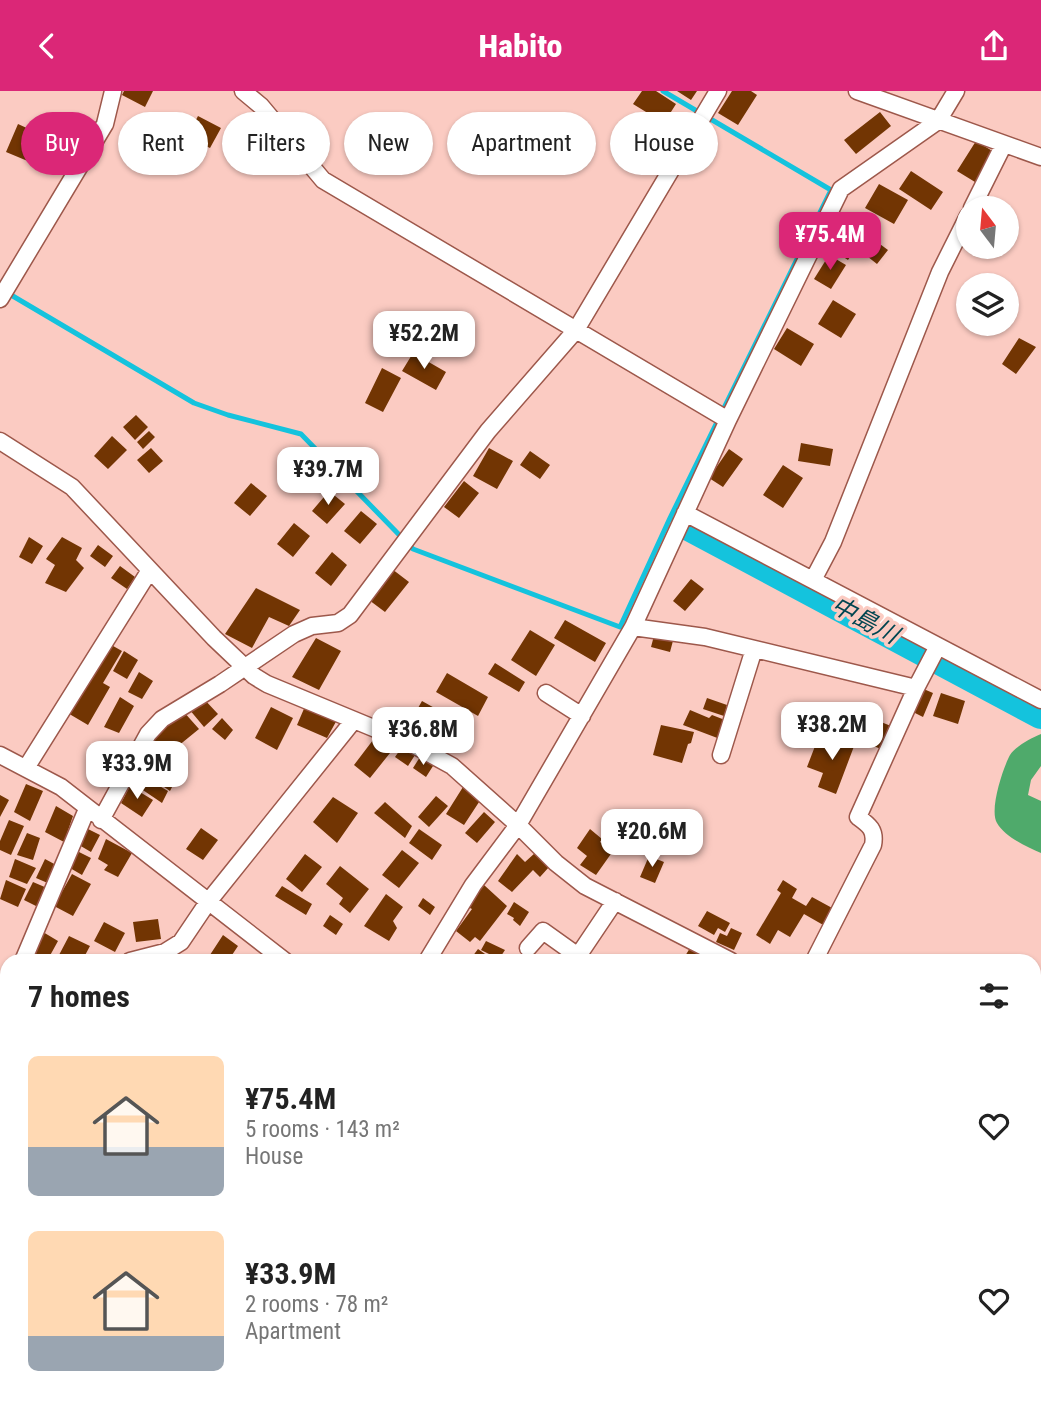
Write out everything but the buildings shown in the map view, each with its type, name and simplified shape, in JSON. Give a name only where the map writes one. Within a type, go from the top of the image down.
[{"type":"street","points":[[0,299],[105,124],[113,91]]},
{"type":"street","points":[[243,91],[249,93],[261,106],[323,180],[727,420]]},
{"type":"street","points":[[101,820],[148,734],[162,719],[294,634],[312,626],[338,623],[350,615],[488,431],[576,330],[718,91]]},
{"type":"street","points":[[856,91],[1041,157]]},
{"type":"street","points":[[431,954],[473,885],[518,825],[633,627],[727,420],[841,189],[938,121],[956,91]]},
{"type":"street","points":[[978,196],[1004,144]]},
{"type":"street","points":[[813,580],[833,541],[940,272],[956,240]]},
{"type":"street","points":[[0,442],[72,487],[245,667],[267,684],[412,744],[452,766],[556,863],[585,885],[717,954]]},
{"type":"street","points":[[685,514],[813,580],[937,649],[1041,700]]},
{"type":"street","points":[[26,768],[150,570]]},
{"type":"street","points":[[633,627],[705,637],[916,688]]},
{"type":"street","points":[[721,755],[754,649]]},
{"type":"street","points":[[818,954],[873,845],[875,837],[872,827],[858,817],[916,688],[937,649]]},
{"type":"street","points":[[546,693],[582,716]]},
{"type":"street","points":[[161,954],[181,942],[208,902],[354,720]]},
{"type":"street","points":[[0,755],[61,787],[276,954]]},
{"type":"street","points":[[26,954],[87,809]]},
{"type":"street","points":[[579,954],[615,901]]},
{"type":"street","points":[[528,948],[543,931],[575,954]]},
{"type":"green space","points":[[1041,734],[1041,766],[1031,780],[1028,795],[1041,801],[1041,853],[1005,833],[997,823],[995,809],[1001,779],[1010,755],[1020,745]]},
{"type":"waterway","points":[[663,91],[831,190],[670,518]]},
{"type":"waterway","points":[[6,292],[194,403],[301,434],[413,549],[620,627],[670,518],[689,526]]},
{"type":"waterway","name":"中島川","points":[[689,526],[1041,714]]}]
